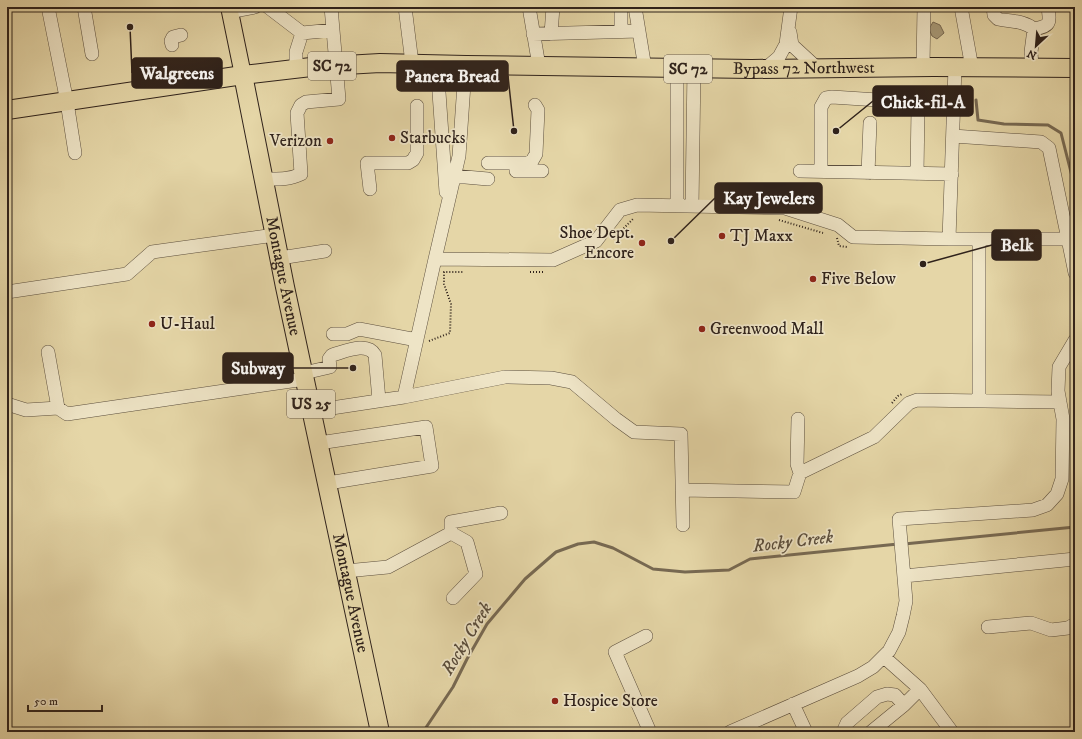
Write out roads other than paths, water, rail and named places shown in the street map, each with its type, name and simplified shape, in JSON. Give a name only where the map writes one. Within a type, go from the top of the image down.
[{"type":"highway","name":"Bypass 72 Northwest","points":[[7,110],[243,75],[336,65],[412,63],[457,65],[765,69],[923,67],[1075,68]]},
{"type":"highway","name":"Montague Avenue","points":[[243,75],[275,235],[380,732]]},
{"type":"main road","name":"Montague Avenue","points":[[230,9],[243,75]]},
{"type":"street","points":[[48,7],[67,102],[75,153]]},
{"type":"street","points":[[84,7],[92,54]]},
{"type":"street","points":[[230,9],[255,7]]},
{"type":"street","points":[[268,7],[302,33],[333,30]]},
{"type":"street","points":[[264,179],[294,178],[301,174],[298,114],[303,103],[339,99],[331,7]]},
{"type":"street","points":[[405,7],[412,63]]},
{"type":"street","points":[[529,7],[539,66]]},
{"type":"street","points":[[551,34],[553,7]]},
{"type":"street","points":[[621,7],[621,31]]},
{"type":"street","points":[[635,7],[645,68]]},
{"type":"street","points":[[765,69],[779,57],[786,44],[791,7]]},
{"type":"street","points":[[923,67],[924,7]]},
{"type":"street","points":[[949,239],[953,136],[964,67],[961,7]]},
{"type":"street","points":[[993,7],[994,14],[998,19],[1028,24],[1034,29]]},
{"type":"street","points":[[1034,29],[1047,25],[1050,20],[1048,7]]},
{"type":"street","points":[[788,26],[792,45],[817,68]]},
{"type":"street","points":[[1032,68],[1031,52],[1034,29]]},
{"type":"street","points":[[533,34],[639,31]]},
{"type":"street","points":[[296,69],[296,52],[302,33]]},
{"type":"street","points":[[437,64],[447,206]]},
{"type":"street","points":[[404,397],[423,341],[435,260],[459,156],[464,84],[457,65]]},
{"type":"street","points":[[677,206],[686,68]]},
{"type":"street","points":[[686,68],[692,206]]},
{"type":"street","points":[[821,171],[821,107],[826,98],[832,96],[909,102],[918,108],[917,174]]},
{"type":"street","points":[[454,176],[527,164],[534,159],[536,154],[538,114],[535,105]]},
{"type":"street","points":[[370,189],[367,163],[408,163],[413,160],[417,153],[417,106]]},
{"type":"street","points":[[868,173],[870,122]]},
{"type":"street","points":[[953,136],[1041,142],[1049,148],[1075,272]]},
{"type":"street","points":[[488,171],[542,171]]},
{"type":"street","points":[[800,171],[952,174]]},
{"type":"street","points":[[435,260],[553,260],[596,241],[620,210],[637,205],[785,208],[838,225],[853,238],[1068,239]]},
{"type":"street","points":[[7,292],[127,274],[152,252],[275,235]]},
{"type":"street","points":[[979,239],[979,401]]},
{"type":"street","points":[[280,258],[325,251]]},
{"type":"street","points":[[333,334],[347,334],[359,329],[423,341]]},
{"type":"street","points":[[730,732],[858,676],[873,667],[884,657],[896,639],[906,601],[899,525],[1033,510],[1047,505],[1057,494],[1062,479],[1063,418],[1058,391],[1059,367],[1075,340]]},
{"type":"street","points":[[7,404],[26,410],[58,408],[67,414],[305,376],[330,367],[329,359],[332,355],[364,348],[373,350],[375,355],[379,400]]},
{"type":"street","points":[[48,352],[58,408]]},
{"type":"street","points":[[312,411],[404,397],[505,377],[550,378],[572,382],[634,432],[681,434],[683,525]]},
{"type":"street","points":[[800,473],[874,437],[909,403],[917,400],[1060,402]]},
{"type":"street","points":[[682,490],[794,492],[800,473],[797,464],[798,420]]},
{"type":"street","points":[[319,443],[426,427],[432,466],[328,484]]},
{"type":"street","points":[[451,533],[451,522],[501,513]]},
{"type":"street","points":[[346,571],[388,567],[451,533]]},
{"type":"street","points":[[451,533],[467,542],[476,574],[453,598]]},
{"type":"street","points":[[904,576],[1075,559]]},
{"type":"street","points":[[988,627],[1031,623],[1051,630],[1068,628],[1075,624]]},
{"type":"street","points":[[646,636],[615,652],[650,732]]},
{"type":"street","points":[[884,657],[920,689],[952,732]]},
{"type":"street","points":[[871,732],[904,705],[920,689]]},
{"type":"street","points":[[843,732],[847,722],[877,697],[886,694],[895,695],[904,705]]},
{"type":"street","points":[[793,704],[806,732]]},
{"type":"waterway","points":[[976,100],[978,120],[1004,124],[1048,125],[1061,133],[1075,188]]},
{"type":"waterway","points":[[1075,371],[1073,376],[1073,384],[1075,389]]},
{"type":"waterway","name":"Rocky Creek","points":[[904,544],[1075,527]]},
{"type":"waterway","name":"Rocky Creek","points":[[423,732],[453,687],[487,624],[525,579],[556,552],[578,544],[594,542],[613,548],[653,569],[685,572],[729,570],[750,559],[898,544]]},
{"type":"waterway","name":"Rocky Creek","points":[[7,717],[10,732]]},
{"type":"place","name":"Walgreens","points":[[130,27]]},
{"type":"place","name":"Panera Bread","points":[[514,131]]},
{"type":"place","name":"Chick-fil-A","points":[[836,131]]},
{"type":"place","name":"Starbucks","points":[[392,138]]},
{"type":"place","name":"Verizon","points":[[330,141]]},
{"type":"place","name":"TJ Maxx","points":[[722,236]]},
{"type":"place","name":"Kay Jewelers","points":[[671,241]]},
{"type":"place","name":"Shoe Dept. Encore","points":[[642,243]]},
{"type":"place","name":"Belk","points":[[923,264]]},
{"type":"place","name":"Five Below","points":[[813,279]]},
{"type":"place","name":"U-Haul","points":[[152,324]]},
{"type":"place","name":"Greenwood Mall","points":[[702,329]]},
{"type":"place","name":"Subway","points":[[353,368]]},
{"type":"place","name":"Hospice Store","points":[[555,701]]}]
